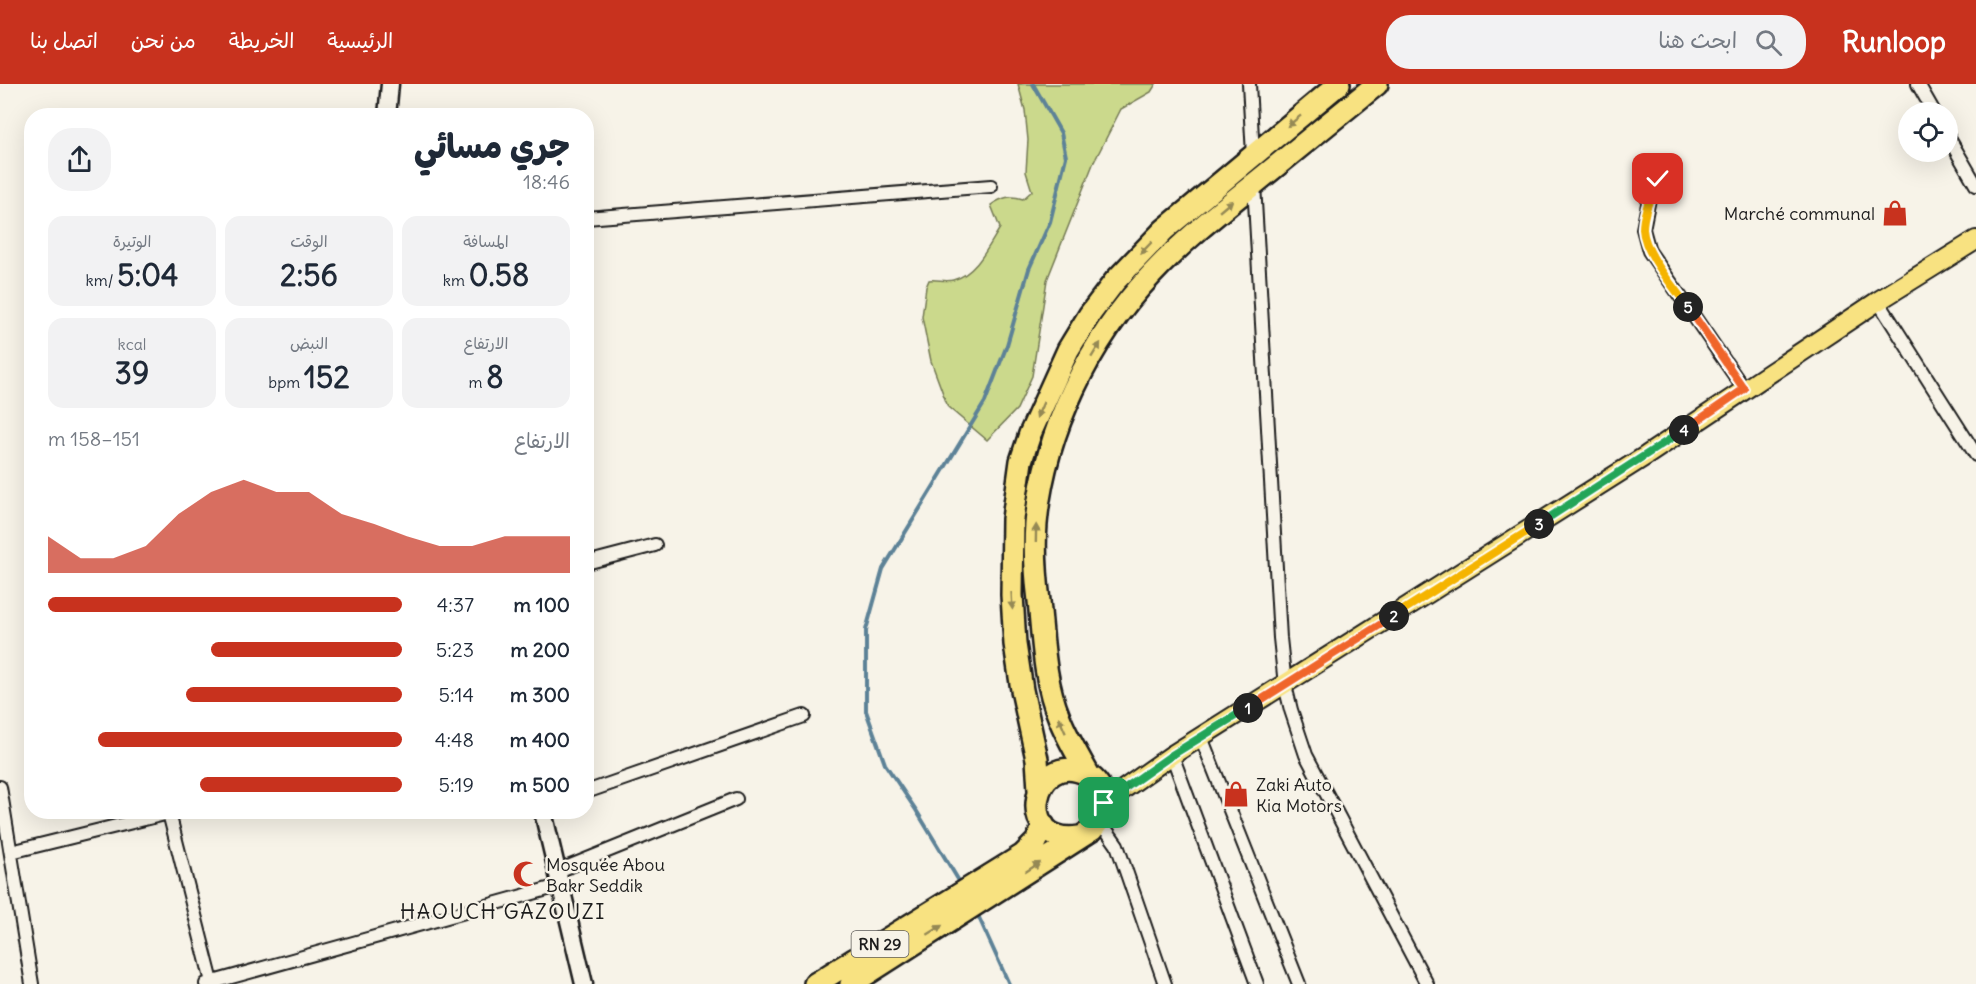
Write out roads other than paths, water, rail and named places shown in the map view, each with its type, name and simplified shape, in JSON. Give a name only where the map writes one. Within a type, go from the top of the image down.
[{"type":"highway","points":[[1079,837],[1064,837],[1050,831],[1040,820],[1036,805],[1039,790],[1037,759],[1017,656],[1012,595],[1013,519],[1021,461],[1030,434],[1068,350],[1090,314],[1115,281],[1164,230],[1339,84]]},
{"type":"highway","points":[[982,890],[1086,834],[1101,818],[1104,803],[1100,788],[1090,777],[1056,710],[1042,636],[1036,571],[1036,524],[1049,456],[1062,418],[1085,367],[1115,319],[1159,267],[1191,235],[1377,84]]},
{"type":"highway","points":[[1039,790],[1048,778],[1061,771],[1077,771],[1090,777]]},
{"type":"highway","name":"RN 29","points":[[815,984],[951,910],[982,890],[1030,849],[1041,835],[1044,826]]},
{"type":"highway","points":[[850,984],[951,910]]},
{"type":"main road","points":[[1104,803],[1172,755],[1647,455],[1878,301],[1976,240]]},
{"type":"street","points":[[388,108],[390,84]]},
{"type":"street","points":[[1249,84],[1253,155]]},
{"type":"street","points":[[1918,84],[1928,102]]},
{"type":"street","points":[[1958,154],[1976,185]]},
{"type":"street","points":[[1658,179],[1649,199],[1643,229],[1649,251],[1744,389]]},
{"type":"street","points":[[1254,184],[1280,638],[1293,718],[1306,755],[1427,984]]},
{"type":"street","points":[[594,217],[991,186]]},
{"type":"street","points":[[1878,301],[1976,456]]},
{"type":"street","points":[[594,561],[655,545]]},
{"type":"street","points":[[594,789],[804,716]]},
{"type":"street","points":[[1201,737],[1299,984]]},
{"type":"street","points":[[1172,755],[1257,984]]},
{"type":"street","points":[[0,787],[32,984]]},
{"type":"street","points":[[173,819],[209,983],[560,878],[736,799]]},
{"type":"street","points":[[11,852],[143,819]]},
{"type":"street","points":[[545,819],[584,984]]},
{"type":"street","points":[[1097,824],[1107,831],[1117,845],[1165,984]]},
{"type":"waterway","points":[[962,886],[885,764],[866,711],[866,630],[883,569],[985,402],[1007,345],[1029,269],[1050,222],[1066,157],[1061,133],[1033,84]]},
{"type":"waterway","points":[[976,911],[1009,984]]},
{"type":"place","name":"Marché communal","points":[[1895,213]]},
{"type":"place","name":"Zaki Auto Kia Motors","points":[[1236,794]]},
{"type":"place","name":"Mosquée Abou Bakr Seddik","points":[[526,874]]},
{"type":"district","name":"HAOUCH GAZOUZI","points":[[503,911]]}]
